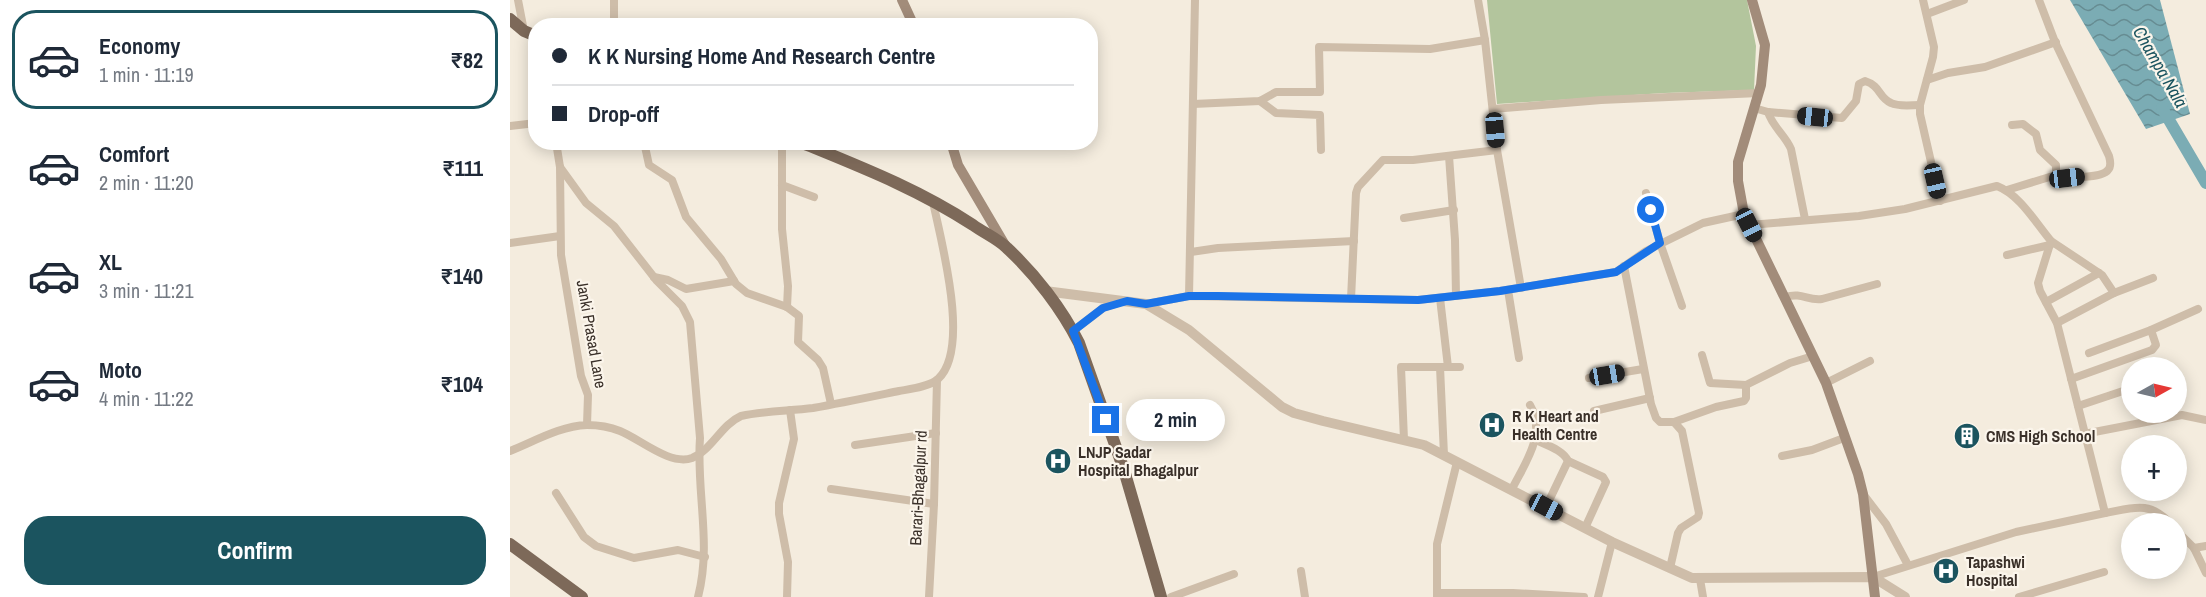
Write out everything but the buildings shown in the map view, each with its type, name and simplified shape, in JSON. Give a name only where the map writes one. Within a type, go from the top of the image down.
[{"type":"main road","points":[[902,0],[910,18]]},
{"type":"main road","points":[[1752,0],[1765,45],[1759,93],[1738,162],[1737,181],[1747,220],[1826,383],[1858,474],[1863,494],[1875,597]]},
{"type":"main road","points":[[510,19],[528,32]]},
{"type":"main road","points":[[820,150],[903,184],[1006,247]]},
{"type":"main road","points":[[953,150],[958,165],[1006,247],[1045,291],[1073,331],[1124,470],[1161,597]]},
{"type":"main road","points":[[510,544],[578,596]]},
{"type":"street","points":[[518,0],[528,28]]},
{"type":"street","points":[[614,0],[614,18]]},
{"type":"street","points":[[1189,296],[1195,0]]},
{"type":"street","points":[[1478,0],[1485,40],[1497,150],[1521,288]]},
{"type":"street","points":[[1923,0],[1934,47],[1920,105],[1940,201]]},
{"type":"street","points":[[1927,14],[1964,0]]},
{"type":"street","points":[[2007,190],[2056,175],[2067,178],[2102,174],[2108,170],[2111,163],[2039,0]]},
{"type":"street","points":[[1193,104],[1260,101],[1276,92],[1320,92],[1319,47],[1430,49],[1485,40]]},
{"type":"street","points":[[1927,80],[1948,73],[1985,67],[2056,42]]},
{"type":"street","points":[[1754,108],[1768,112],[1842,118],[1856,101],[1861,82],[1874,84],[1882,96],[1894,104],[1920,105]]},
{"type":"street","points":[[1493,109],[1601,100],[1759,93]]},
{"type":"street","points":[[1260,101],[1276,113],[1320,115],[1321,150]]},
{"type":"street","points":[[1768,112],[1771,121],[1787,140],[1791,149],[1805,219]]},
{"type":"street","points":[[510,126],[528,124]]},
{"type":"street","points":[[2012,125],[2023,124],[2036,134],[2040,150],[2056,165],[2056,175]]},
{"type":"street","name":"Janki Prasad Lane","points":[[557,150],[560,166],[561,255],[581,376],[588,395],[587,425]]},
{"type":"street","points":[[646,150],[649,165],[672,180],[686,217],[721,259],[734,281],[747,293],[787,307],[799,316],[797,338],[799,345],[818,360],[823,368],[831,404]]},
{"type":"street","points":[[782,150],[782,229],[788,286],[787,307]]},
{"type":"street","points":[[1351,299],[1356,193],[1358,187],[1383,160],[1497,150]]},
{"type":"street","points":[[1449,156],[1454,210],[1456,296]]},
{"type":"street","points":[[560,166],[585,203],[614,226],[654,276],[682,306],[690,322],[700,438],[705,556],[698,597]]},
{"type":"street","points":[[782,185],[814,197]]},
{"type":"street","points":[[1045,291],[1146,304],[1189,296],[1418,300],[1440,298],[1508,290],[1616,272],[1660,243],[1703,223],[1858,216],[1940,201],[1989,186],[1997,186],[2007,190],[2050,243],[2099,273],[2114,293]]},
{"type":"street","points":[[1646,193],[1660,243],[1682,306]]},
{"type":"street","points":[[510,451],[560,429],[574,425],[587,425],[621,431],[672,458],[684,460],[699,455],[733,419],[749,414],[831,404],[918,387],[937,380],[947,366],[951,354],[952,321],[948,270],[933,202]]},
{"type":"street","points":[[1404,218],[1454,210]]},
{"type":"street","points":[[510,243],[560,236]]},
{"type":"street","points":[[1191,252],[1218,248],[1354,241]]},
{"type":"street","points":[[2007,255],[2050,243]]},
{"type":"street","points":[[2050,243],[2038,283],[2057,323],[2104,513]]},
{"type":"street","points":[[1624,266],[1643,369],[1656,418],[1660,422],[1674,422],[1716,406],[1744,401],[1746,385]]},
{"type":"street","points":[[2046,302],[2099,273]]},
{"type":"street","points":[[654,276],[686,289],[734,281]]},
{"type":"street","points":[[2057,323],[2114,293],[2153,278]]},
{"type":"street","points":[[1785,297],[1796,294],[1815,300],[1877,284]]},
{"type":"street","points":[[1508,290],[1519,358]]},
{"type":"street","points":[[1440,298],[1444,367],[1444,455]]},
{"type":"street","points":[[1073,331],[1103,308],[1127,301]]},
{"type":"street","points":[[1146,304],[1188,330],[1282,407],[1294,413],[1323,421],[1424,445],[1612,542],[1692,578],[1873,578],[2016,532],[2139,507],[2159,513]]},
{"type":"street","points":[[2089,353],[2151,330],[2198,309]]},
{"type":"street","points":[[2072,379],[2152,350],[2156,345],[2151,330]]},
{"type":"street","points":[[1702,355],[1710,382],[1746,385],[1790,363],[1813,356]]},
{"type":"street","points":[[1826,383],[1870,361]]},
{"type":"street","points":[[1404,440],[1401,367],[1460,367]]},
{"type":"street","points":[[1589,378],[1643,369]]},
{"type":"street","name":"Barari-Bhagalpur rd","points":[[928,597],[934,504],[937,380]]},
{"type":"street","points":[[2078,406],[2121,392]]},
{"type":"street","points":[[1594,411],[1650,398]]},
{"type":"street","points":[[1512,489],[1536,440],[1538,428],[1530,405]]},
{"type":"street","points":[[787,597],[788,562],[779,503],[794,439],[790,410]]},
{"type":"street","points":[[2084,434],[2182,415],[2206,420]]},
{"type":"street","points":[[1670,568],[1678,533],[1681,528],[1698,517],[1699,513],[1682,431],[1674,422]]},
{"type":"street","points":[[855,445],[936,432]]},
{"type":"street","points":[[1782,456],[1812,450],[1844,438]]},
{"type":"street","points":[[1536,440],[1567,456],[1568,460],[1603,477],[1606,482],[1585,528]]},
{"type":"street","points":[[1546,507],[1568,460]]},
{"type":"street","points":[[1457,462],[1437,544],[1437,595],[1505,593],[1584,597]]},
{"type":"street","points":[[831,489],[934,504]]},
{"type":"street","points":[[556,493],[571,513],[584,537],[596,546],[634,558],[678,550],[705,556]]},
{"type":"street","points":[[1863,494],[1886,524],[1908,565]]},
{"type":"street","points":[[2187,541],[2194,548],[2206,573]]},
{"type":"street","points":[[1598,597],[1612,542]]},
{"type":"street","points":[[2194,548],[2206,546]]},
{"type":"street","points":[[1301,571],[1305,597]]},
{"type":"street","points":[[2019,597],[2104,572]]},
{"type":"street","points":[[1171,597],[1234,574]]},
{"type":"street","points":[[1873,578],[1905,597]]},
{"type":"street","points":[[1700,579],[1703,597]]},
{"type":"green space","points":[[1487,0],[1747,0],[1756,46],[1754,90],[1664,93],[1497,104]]},
{"type":"water","points":[[2070,0],[2160,0],[2190,114],[2146,129]]},
{"type":"waterway","name":"Champa Nala","points":[[2162,108],[2206,183]]},
{"type":"place","name":"R K Heart and Health Centre","points":[[1492,425]]},
{"type":"place","name":"CMS High School","points":[[1967,436]]},
{"type":"place","name":"LNJP Sadar Hospital Bhagalpur","points":[[1058,461]]},
{"type":"place","name":"Tapashwi Hospital","points":[[1946,571]]},
{"type":"route","points":[[1106,420],[1073,331],[1103,308],[1113,304],[1127,301],[1146,304],[1189,296],[1418,300],[1500,291],[1616,272],[1660,243],[1651,210]]}]
